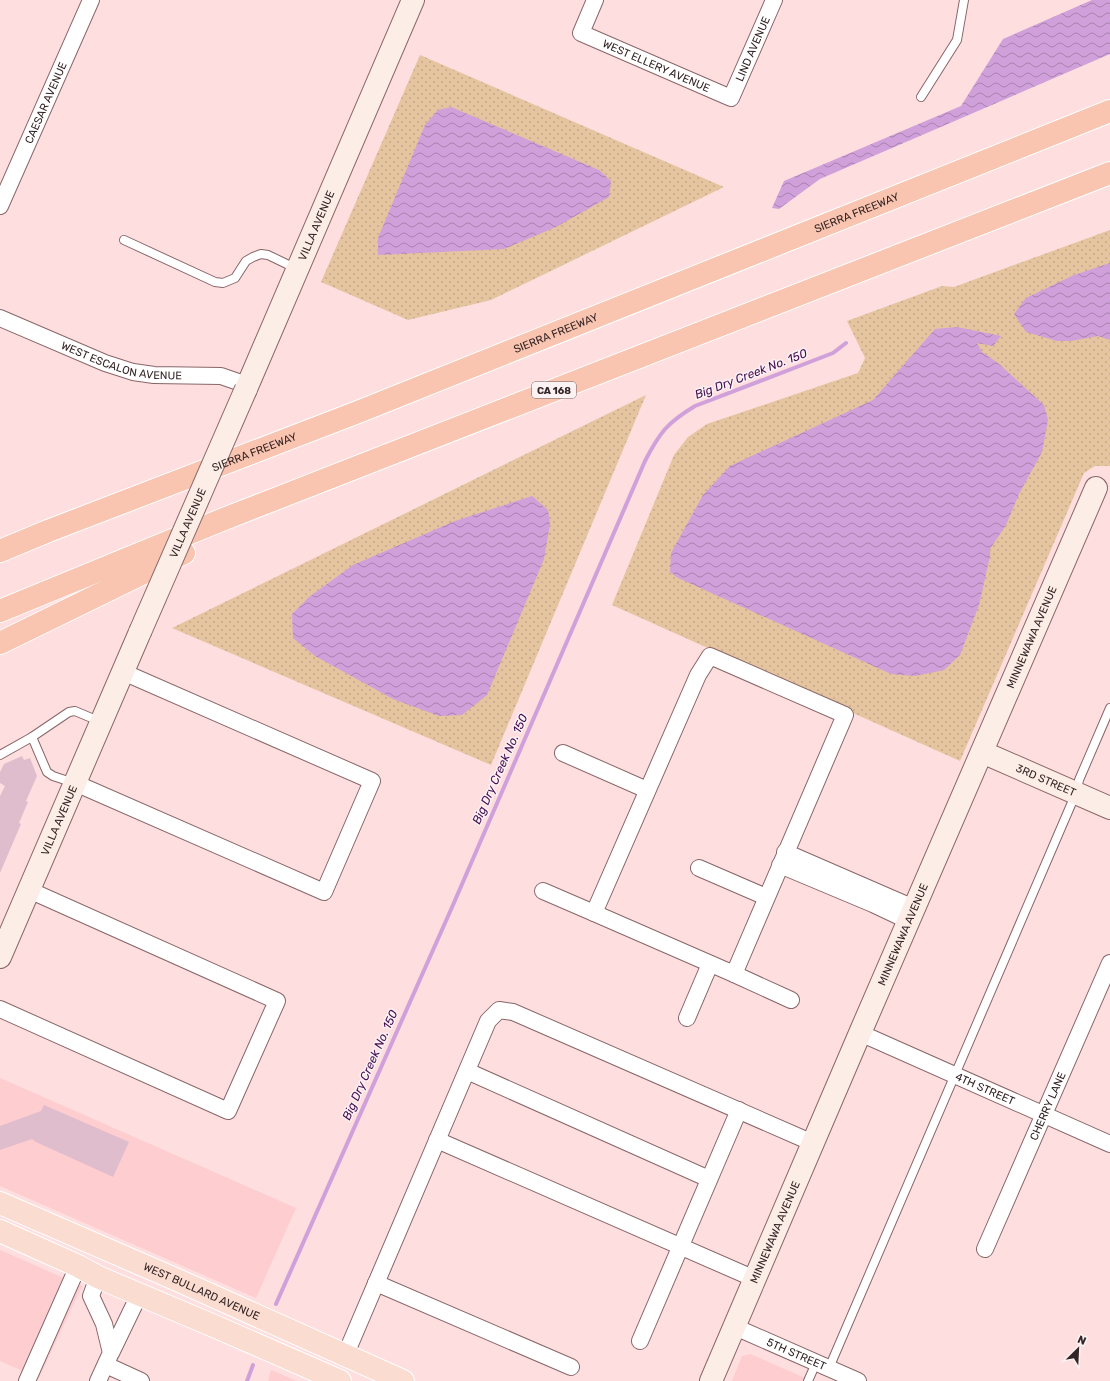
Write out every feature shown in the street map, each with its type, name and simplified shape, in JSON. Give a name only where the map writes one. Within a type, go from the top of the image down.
[{"type":"highway","name":"SIERRA FREEWAY","points":[[0,551],[48,531],[358,412],[1110,111]]},
{"type":"highway","name":"CA 168","points":[[0,611],[224,519],[1110,173]]},
{"type":"highway","points":[[0,643],[362,466]]},
{"type":"highway","points":[[0,544],[48,531]]},
{"type":"main road","name":"WEST BULLARD AVENUE","points":[[0,1203],[403,1381]]},
{"type":"main road","points":[[0,1231],[78,1266],[98,1277],[214,1326],[313,1372],[340,1381]]},
{"type":"main road","points":[[214,1326],[278,1340],[328,1362],[335,1362],[345,1356]]},
{"type":"street","name":"CAESAR AVENUE","points":[[0,206],[91,0]]},
{"type":"street","name":"VILLA AVENUE","points":[[0,957],[413,0]]},
{"type":"street","name":"WEST ELLERY AVENUE","points":[[595,0],[581,33],[731,98]]},
{"type":"street","name":"LIND AVENUE","points":[[731,98],[774,0]]},
{"type":"street","name":"WEST ESCALON AVENUE","points":[[0,318],[105,363],[133,372],[154,375],[221,376],[247,387]]},
{"type":"street","name":"MINNEWAWA AVENUE","points":[[712,1381],[860,1033],[982,752],[1103,487]]},
{"type":"street","points":[[594,913],[698,675],[710,656],[845,714],[782,858],[734,974]]},
{"type":"street","points":[[75,783],[324,892],[372,781],[123,672]]},
{"type":"street","name":"3RD STREET","points":[[982,752],[1110,808]]},
{"type":"street","points":[[563,753],[647,790]]},
{"type":"street","points":[[782,858],[912,914]]},
{"type":"street","points":[[699,868],[766,897]]},
{"type":"street","points":[[0,1009],[228,1111],[277,1000],[29,890]]},
{"type":"street","points":[[542,891],[791,1000]]},
{"type":"street","name":"CHERRY LANE","points":[[985,1250],[1110,963]]},
{"type":"street","points":[[687,1018],[710,964]]},
{"type":"street","points":[[345,1356],[488,1021],[499,1010],[514,1012],[813,1143]]},
{"type":"street","name":"4TH STREET","points":[[860,1033],[1110,1144]]},
{"type":"street","points":[[467,1071],[709,1179]]},
{"type":"street","points":[[640,1341],[739,1110]]},
{"type":"street","points":[[438,1140],[755,1279]]},
{"type":"street","points":[[27,1381],[78,1266]]},
{"type":"street","points":[[98,1277],[91,1296],[104,1324],[108,1359],[141,1381]]},
{"type":"street","points":[[376,1283],[571,1368]]},
{"type":"street","points":[[98,1381],[139,1295]]},
{"type":"street","name":"5TH STREET","points":[[735,1327],[858,1381]]},
{"type":"lane","points":[[921,97],[957,40],[964,0]]},
{"type":"lane","points":[[124,240],[215,282],[223,283],[235,278],[246,261],[253,256],[261,254],[298,269]]},
{"type":"lane","points":[[808,1381],[823,1365],[954,1075],[1076,793],[1079,780],[1110,708]]},
{"type":"lane","points":[[0,755],[32,737],[69,712],[75,711],[102,722]]},
{"type":"lane","points":[[32,737],[46,772],[53,776],[75,783]]},
{"type":"shaded area","points":[[420,55],[724,187],[491,300],[408,320],[321,282]]},
{"type":"shaded area","points":[[1110,230],[1110,466],[1095,466],[1084,473],[960,761],[612,605],[674,455],[688,437],[707,424],[858,373],[865,358],[847,321],[942,286],[954,287]]},
{"type":"shaded area","points":[[646,395],[491,765],[172,628]]},
{"type":"shaded area","points":[[0,1078],[296,1208],[256,1298],[0,1186]]},
{"type":"shaded area","points":[[0,1250],[82,1286],[39,1378],[0,1361]]},
{"type":"shaded area","points":[[750,1354],[812,1381],[732,1381],[742,1356]]},
{"type":"shaded area","points":[[271,1370],[296,1381],[268,1381]]},
{"type":"water","points":[[1092,0],[1110,0],[1110,54],[820,179],[779,209],[772,208],[784,181],[961,106],[1003,39]]},
{"type":"water","points":[[451,107],[599,170],[611,181],[609,197],[556,227],[504,249],[378,255],[378,238],[425,125],[438,110]]},
{"type":"water","points":[[1110,263],[1110,340],[1098,336],[1071,341],[1057,341],[1026,332],[1014,314],[1026,298],[1074,275]]},
{"type":"water","points":[[957,327],[1001,336],[993,346],[977,343],[982,352],[998,363],[1044,405],[1048,420],[1042,452],[1019,494],[1006,525],[990,549],[990,556],[979,605],[960,655],[944,670],[915,676],[891,674],[678,578],[670,572],[671,553],[703,495],[730,466],[873,400],[935,329]]},
{"type":"water","points":[[532,496],[548,510],[550,524],[544,559],[487,695],[462,715],[439,716],[393,699],[315,656],[293,638],[292,614],[309,597],[353,565],[455,521]]},
{"type":"building","points":[[22,756],[24,760],[30,758],[37,776],[26,801],[28,802],[19,823],[21,824],[0,873],[0,796],[5,786],[0,783],[0,772],[4,764]]},
{"type":"building","points":[[44,1105],[129,1142],[113,1177],[32,1139],[0,1150],[0,1126],[41,1111]]},
{"type":"waterway","name":"Big Dry Creek No. 150","points":[[276,1304],[453,905],[645,461],[655,443],[671,423],[695,406],[833,353],[846,343]]},
{"type":"waterway","name":"Big Dry Creek No. 150","points":[[247,1381],[253,1365]]}]
